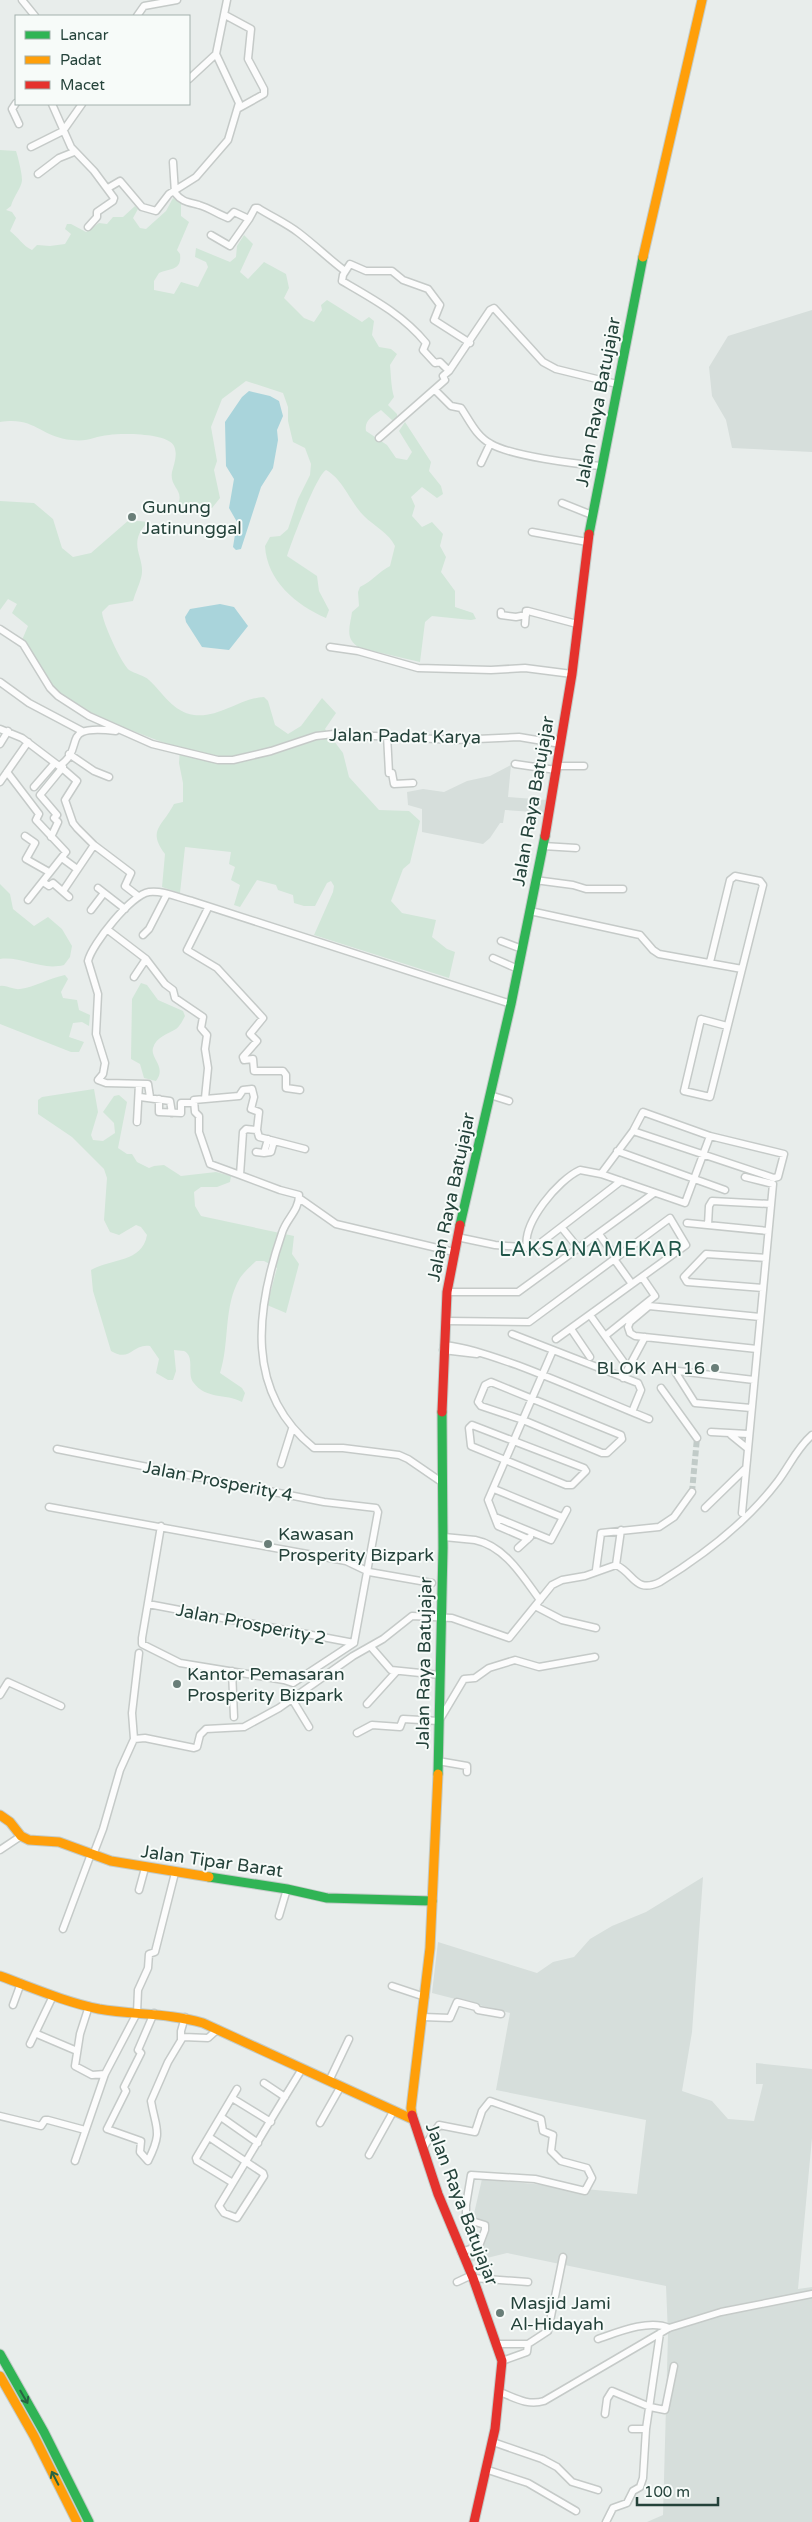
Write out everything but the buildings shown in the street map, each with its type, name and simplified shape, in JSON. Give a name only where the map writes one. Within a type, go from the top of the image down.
[{"type":"main road","name":"Jalan Raya Batujajar","points":[[474,2522],[488,2470],[493,2442],[502,2361],[473,2276],[461,2252],[412,2119],[414,2070],[425,1997],[436,1850],[444,1537],[444,1348],[447,1292],[457,1237],[511,1004],[543,846],[572,674],[587,542],[617,384],[654,202],[702,0]]},
{"type":"main road","points":[[0,1815],[10,1822],[21,1836]]},
{"type":"main road","name":"Jalan Tipar Barat","points":[[21,1836],[29,1840],[59,1842],[92,1855],[145,1868],[287,1888],[332,1898],[432,1901]]},
{"type":"main road","points":[[0,1976],[54,1996],[89,2006],[112,2011],[185,2017],[218,2029],[412,2119]]},
{"type":"main road","points":[[0,2354],[44,2432],[89,2522]]},
{"type":"main road","points":[[0,2376],[34,2436],[77,2522]]},
{"type":"street","points":[[22,0],[34,15]]},
{"type":"street","points":[[137,15],[144,6],[177,0]]},
{"type":"street","points":[[190,78],[216,54],[227,0]]},
{"type":"street","points":[[225,15],[251,29],[248,58],[264,89],[264,94],[238,108]]},
{"type":"street","points":[[108,188],[120,181],[142,207],[152,210],[159,209],[169,194],[175,193],[196,178],[228,140],[238,108],[238,99],[216,54]]},
{"type":"street","points":[[15,104],[12,109],[19,124]]},
{"type":"street","points":[[52,105],[74,152],[108,188],[113,201],[97,212],[97,217],[88,226]]},
{"type":"street","points":[[31,146],[63,131],[81,105]]},
{"type":"street","points":[[38,174],[56,160],[74,152]]},
{"type":"street","points":[[174,162],[175,193],[184,202],[198,205],[219,216],[229,218],[234,212],[248,219]]},
{"type":"street","points":[[211,235],[230,246],[255,208],[258,208],[298,232],[325,257],[333,259],[345,271]]},
{"type":"street","points":[[449,371],[440,362],[435,362],[426,355],[423,350],[426,342],[404,320],[374,299],[342,281],[345,271],[351,264],[366,271],[392,270],[403,280],[428,289],[440,305],[434,320],[470,344]]},
{"type":"street","points":[[379,438],[445,380],[443,376],[470,344],[490,310],[494,308],[543,362],[556,369],[617,384]]},
{"type":"street","points":[[435,390],[451,406],[461,408],[478,434],[490,444],[561,461],[601,466]]},
{"type":"street","points":[[481,463],[490,444]]},
{"type":"street","points":[[562,503],[592,515]]},
{"type":"street","points":[[532,532],[587,542]]},
{"type":"street","points":[[501,612],[501,615],[516,618],[526,615],[528,611],[578,624]]},
{"type":"street","points":[[525,624],[526,615]]},
{"type":"street","name":"Jalan Padat Karya","points":[[0,628],[23,644],[50,688],[58,696],[85,714],[120,731],[160,746],[224,760],[271,751],[316,736],[334,734],[387,735],[455,740],[519,737],[561,744]]},
{"type":"street","points":[[330,648],[358,651],[418,668],[491,670],[525,668],[572,674]]},
{"type":"street","points":[[0,682],[19,696],[82,731]]},
{"type":"street","points":[[0,729],[8,731],[28,742],[54,764],[61,766],[66,760]]},
{"type":"street","points":[[51,837],[58,822],[54,818],[57,815],[40,795],[62,768],[76,737],[82,731],[95,729],[120,731]]},
{"type":"street","points":[[0,744],[8,731]]},
{"type":"street","points":[[387,735],[389,773],[392,773],[394,784],[414,783]]},
{"type":"street","points":[[0,782],[28,742]]},
{"type":"street","points":[[69,754],[94,771],[108,777]]},
{"type":"street","points":[[34,787],[54,764]]},
{"type":"street","points":[[515,764],[556,768],[584,766]]},
{"type":"street","points":[[62,768],[77,781],[65,800],[73,823],[94,845],[131,873],[125,886],[138,896]]},
{"type":"street","points":[[0,787],[7,773]]},
{"type":"street","points":[[7,773],[39,814],[36,820],[66,851],[28,900]]},
{"type":"street","points":[[25,836],[35,843],[26,859],[49,872]]},
{"type":"street","points":[[62,891],[94,845]]},
{"type":"street","points":[[543,846],[576,848]]},
{"type":"street","points":[[62,858],[77,869]]},
{"type":"street","points":[[710,962],[730,880],[734,876],[760,881],[763,885],[728,1026],[710,1097],[684,1091],[701,1020],[728,1026]]},
{"type":"street","points":[[535,880],[592,890],[623,889]]},
{"type":"street","points":[[43,882],[49,886],[53,883],[69,897]]},
{"type":"street","points":[[98,888],[125,909]]},
{"type":"street","points":[[150,1097],[149,1084],[106,1083],[98,1080],[103,1074],[105,1063],[96,1034],[98,994],[88,962],[96,943],[125,909],[138,896],[150,892],[167,894],[511,1004]]},
{"type":"street","points":[[91,910],[104,893]]},
{"type":"street","points":[[143,935],[149,929],[167,894]]},
{"type":"street","points":[[208,908],[187,950],[217,968],[263,1018],[250,1034],[257,1041],[243,1057],[244,1060],[253,1059],[254,1071],[283,1070],[286,1075],[286,1088],[300,1090]]},
{"type":"street","points":[[530,911],[640,935],[652,950],[659,954],[742,969]]},
{"type":"street","points":[[108,930],[146,959],[165,984],[173,990],[172,996],[203,1017],[201,1028],[207,1035],[204,1056],[208,1068],[205,1098]]},
{"type":"street","points":[[501,941],[522,949]]},
{"type":"street","points":[[493,958],[518,969]]},
{"type":"street","points":[[134,977],[146,959]]},
{"type":"street","points":[[137,1122],[140,1096],[139,1084]]},
{"type":"street","points":[[305,1149],[259,1137],[257,1130],[259,1112],[251,1109],[254,1097],[252,1089],[244,1089],[239,1096],[195,1099],[195,1112],[199,1116],[200,1138],[210,1164],[280,1190],[298,1194],[299,1198],[336,1224],[454,1252]]},
{"type":"street","points":[[490,1095],[509,1101]]},
{"type":"street","points":[[140,1096],[171,1102],[172,1113]]},
{"type":"street","points":[[159,1099],[159,1112],[181,1113],[181,1103],[194,1103]]},
{"type":"street","points":[[601,1174],[633,1131],[643,1112],[710,1136],[784,1154],[778,1177],[703,1155],[633,1131]]},
{"type":"street","points":[[240,1175],[243,1132],[246,1129],[257,1130]]},
{"type":"street","points":[[527,1248],[526,1238],[530,1224],[552,1193],[578,1171],[601,1174],[685,1203],[710,1136]]},
{"type":"street","points":[[256,1152],[264,1153],[271,1140]]},
{"type":"street","points":[[617,1151],[724,1190]]},
{"type":"street","points":[[742,1513],[773,1183],[745,1177]]},
{"type":"street","points":[[457,1237],[534,1248],[621,1181]]},
{"type":"street","points":[[447,1292],[517,1292],[654,1193]]},
{"type":"street","points":[[299,1198],[296,1210],[282,1234],[269,1278],[260,1324],[263,1365],[273,1396],[292,1429],[316,1449],[343,1448],[399,1455],[444,1483]]},
{"type":"street","points":[[708,1225],[709,1206],[712,1201],[771,1204]]},
{"type":"street","points":[[446,1321],[530,1322],[670,1218],[686,1245],[556,1339]]},
{"type":"street","points":[[686,1223],[768,1231]]},
{"type":"street","points":[[562,1228],[578,1249]]},
{"type":"street","points":[[598,1234],[632,1284]]},
{"type":"street","points":[[763,1288],[687,1282],[684,1277],[706,1254],[766,1258]]},
{"type":"street","points":[[605,1336],[655,1296],[642,1277]]},
{"type":"street","points":[[757,1349],[632,1336],[628,1327],[630,1322],[649,1306],[760,1317]]},
{"type":"street","points":[[590,1315],[623,1361]]},
{"type":"street","points":[[571,1329],[590,1358]]},
{"type":"street","points":[[512,1334],[638,1383],[642,1388],[632,1412]]},
{"type":"street","points":[[623,1378],[644,1337]]},
{"type":"street","points":[[444,1348],[469,1348],[542,1374],[648,1419]]},
{"type":"street","points":[[528,1539],[498,1527],[488,1500],[553,1350]]},
{"type":"street","points":[[751,1408],[695,1403],[676,1373],[678,1371],[754,1380]]},
{"type":"street","points":[[491,1382],[532,1398],[621,1435],[622,1440],[605,1454],[523,1420],[481,1406],[478,1402],[485,1385],[491,1382]]},
{"type":"street","points":[[661,1388],[697,1438]]},
{"type":"street","points":[[472,1425],[514,1441],[586,1471],[572,1485],[566,1485],[471,1447],[470,1426],[472,1425]]},
{"type":"street","points":[[281,1464],[292,1429]]},
{"type":"street","points":[[711,1432],[731,1435],[748,1434]]},
{"type":"street","points":[[731,1435],[747,1448]]},
{"type":"street","points":[[616,1564],[632,1580],[642,1585],[653,1585],[665,1580],[741,1523],[778,1481],[792,1458],[812,1435]]},
{"type":"street","name":"Jalan Prosperity 4","points":[[57,1449],[324,1502],[376,1508],[378,1512],[369,1572]]},
{"type":"street","points":[[705,1508],[745,1469]]},
{"type":"street","points":[[494,1489],[562,1517]]},
{"type":"street","points":[[596,1570],[600,1534],[604,1531],[648,1530],[659,1527],[674,1517],[692,1492]]},
{"type":"street","points":[[49,1507],[346,1561],[369,1572],[432,1583]]},
{"type":"street","points":[[495,1517],[552,1540],[567,1510]]},
{"type":"street","points":[[161,1526],[142,1644],[180,1663],[284,1680],[293,1684],[354,1643],[369,1572]]},
{"type":"street","points":[[616,1564],[621,1530]]},
{"type":"street","points":[[518,1548],[535,1533]]},
{"type":"street","points":[[444,1537],[476,1540],[495,1549],[513,1563],[540,1600]]},
{"type":"street","points":[[134,1739],[145,1738],[194,1748],[197,1747],[204,1730],[244,1727],[292,1699],[412,1616],[452,1618],[509,1638],[549,1588],[562,1580],[584,1576],[616,1564]]},
{"type":"street","name":"Jalan Prosperity 2","points":[[148,1604],[354,1643]]},
{"type":"street","points":[[535,1606],[562,1620],[596,1628]]},
{"type":"street","points":[[371,1646],[389,1669],[396,1672],[440,1675]]},
{"type":"street","points":[[63,1929],[108,1814],[120,1770],[134,1739],[132,1713],[140,1653]]},
{"type":"street","points":[[357,1733],[372,1725],[400,1727],[404,1719],[439,1721],[464,1679],[476,1678],[489,1668],[515,1660],[539,1667],[595,1657]]},
{"type":"street","points":[[232,1671],[234,1717]]},
{"type":"street","points":[[367,1704],[396,1672]]},
{"type":"street","points":[[0,1695],[8,1682],[61,1706]]},
{"type":"street","points":[[292,1699],[310,1728]]},
{"type":"street","points":[[438,1761],[467,1766],[467,1772]]},
{"type":"street","points":[[0,1850],[21,1836]]},
{"type":"street","points":[[139,1890],[145,1868]]},
{"type":"street","points":[[76,2161],[85,2130],[98,2101],[105,2074],[137,2013],[138,1990],[148,1968],[149,1954],[155,1952],[175,1873]]},
{"type":"street","points":[[279,1916],[287,1888]]},
{"type":"street","points":[[13,2005],[21,1983]]},
{"type":"street","points":[[392,1986],[425,1997]]},
{"type":"street","points":[[30,2044],[37,2034],[54,1996]]},
{"type":"street","points":[[423,2017],[450,2018],[457,2002],[476,2007],[478,2010],[501,2014]]},
{"type":"street","points":[[89,2006],[75,2066],[92,2075],[105,2074]]},
{"type":"street","points":[[154,2013],[138,2050],[141,2054],[124,2087],[126,2091],[107,2129],[141,2141],[140,2152],[148,2161],[157,2137],[158,2123],[151,2101],[181,2040],[181,2031],[185,2017]]},
{"type":"street","points":[[181,2040],[187,2036],[208,2038],[218,2029]]},
{"type":"street","points":[[37,2034],[77,2051]]},
{"type":"street","points":[[328,2081],[349,2039]]},
{"type":"street","points":[[209,2137],[246,2163],[263,2173],[264,2176],[237,2218],[224,2213],[219,2206],[246,2163],[302,2069]]},
{"type":"street","points":[[264,2083],[285,2097]]},
{"type":"street","points":[[320,2123],[340,2086]]},
{"type":"street","points":[[233,2184],[196,2160],[237,2089]]},
{"type":"street","points":[[232,2098],[270,2122]]},
{"type":"street","points":[[422,2148],[439,2125],[476,2132],[482,2111],[490,2101],[541,2119],[543,2131],[554,2136],[551,2151],[556,2158],[561,2162],[587,2168],[592,2178],[585,2191],[535,2180],[471,2175],[466,2215],[472,2221],[486,2226],[479,2246],[461,2252]]},
{"type":"street","points":[[369,2154],[394,2110]]},
{"type":"street","points":[[0,2116],[41,2126],[45,2120],[48,2120],[85,2130]]},
{"type":"street","points":[[221,2117],[258,2143]]},
{"type":"street","points":[[497,2344],[528,2344],[548,2331],[564,2258]]},
{"type":"street","points":[[457,2282],[473,2276],[528,2282]]},
{"type":"street","points":[[500,2392],[527,2403],[534,2404],[544,2401],[668,2328],[721,2312],[812,2294]]},
{"type":"street","points":[[598,2339],[626,2330],[655,2326],[668,2328]]},
{"type":"street","points":[[606,2522],[614,2508],[627,2503],[633,2490],[640,2487],[643,2478],[646,2430],[660,2333]]},
{"type":"street","points":[[502,2361],[527,2352],[528,2344]]},
{"type":"street","points":[[605,2414],[607,2399],[612,2391],[650,2407],[663,2410],[667,2408],[674,2366]]},
{"type":"street","points":[[632,2429],[646,2430]]},
{"type":"street","points":[[493,2442],[542,2459],[557,2468],[572,2482],[598,2490]]},
{"type":"street","points":[[488,2470],[528,2483],[576,2511]]},
{"type":"shaded area","points":[[812,310],[812,452],[732,448],[726,420],[712,396],[709,367],[728,336]]},
{"type":"shaded area","points":[[511,765],[508,797],[547,800],[547,813],[505,810],[503,823],[500,823],[490,838],[483,844],[422,832],[422,809],[408,805],[407,792],[423,789],[444,792],[467,781],[490,776]]},
{"type":"shaded area","points":[[703,1877],[692,2032],[682,2091],[712,2101],[728,2119],[754,2121],[763,2084],[756,2084],[756,2063],[812,2069],[812,2138],[798,2289],[812,2287],[812,2522],[647,2522],[663,2515],[668,2334],[666,2286],[507,2253],[471,2262],[465,2247],[478,2238],[486,2222],[473,2218],[482,2179],[637,2194],[646,2120],[496,2090],[510,2013],[432,1993],[438,1942],[537,1973],[553,1962],[574,1957],[590,1939],[612,1926],[646,1912]]},
{"type":"green space","points":[[0,150],[16,151],[22,177],[21,186],[11,206],[6,210],[12,212],[16,218],[10,231],[32,250],[37,245],[65,244],[71,234],[65,229],[67,224],[71,224],[86,232],[99,223],[107,224],[113,217],[123,217],[135,206],[138,209],[133,218],[140,228],[146,229],[166,211],[173,198],[181,203],[181,216],[189,222],[177,250],[180,254],[179,263],[174,268],[159,273],[154,281],[154,290],[174,294],[181,282],[198,287],[208,267],[206,262],[195,257],[196,248],[230,262],[236,257],[237,246],[244,235],[253,244],[240,272],[248,279],[264,262],[286,274],[289,288],[284,298],[304,318],[314,322],[322,310],[321,305],[327,300],[362,322],[369,317],[374,321],[372,335],[379,347],[391,349],[397,354],[390,365],[394,397],[388,405],[397,414],[397,419],[393,421],[381,410],[368,421],[366,431],[387,445],[396,458],[407,460],[412,452],[399,431],[405,422],[431,462],[429,471],[441,486],[443,494],[437,498],[422,487],[411,497],[415,506],[412,516],[422,527],[432,522],[443,534],[440,546],[446,557],[441,572],[455,591],[455,607],[473,613],[476,619],[432,616],[425,622],[420,662],[360,648],[355,644],[350,637],[349,628],[352,612],[359,606],[358,592],[360,587],[390,566],[395,546],[385,533],[364,516],[342,485],[326,470],[316,484],[287,556],[317,576],[319,591],[329,610],[326,618],[294,599],[277,581],[267,559],[265,546],[270,537],[280,536],[288,529],[298,499],[310,475],[311,464],[305,448],[293,442],[288,421],[288,407],[283,393],[246,381],[222,399],[211,427],[217,461],[214,470],[220,498],[212,508],[176,507],[180,497],[172,477],[176,456],[175,449],[170,442],[163,439],[154,436],[124,434],[72,440],[52,435],[22,422],[0,422]]},
{"type":"green space","points":[[0,501],[34,503],[53,519],[62,548],[73,557],[91,553],[129,520],[148,522],[141,530],[138,538],[137,545],[142,571],[133,601],[109,605],[102,612],[108,632],[129,670],[147,678],[180,710],[194,715],[213,714],[255,698],[264,697],[268,701],[275,725],[288,734],[301,726],[322,698],[336,713],[325,729],[343,753],[349,777],[379,810],[409,811],[420,821],[410,863],[403,869],[391,901],[402,913],[436,920],[432,937],[447,949],[455,952],[449,978],[314,935],[333,892],[334,886],[331,881],[327,883],[315,906],[304,906],[294,903],[293,895],[278,890],[276,885],[257,880],[240,907],[234,905],[240,885],[231,880],[235,867],[229,864],[231,852],[185,847],[180,893],[162,887],[165,854],[157,839],[157,834],[158,829],[174,804],[183,802],[183,783],[179,763],[180,749],[94,716],[53,688],[22,640],[28,626],[12,613],[17,604],[8,599],[0,610]]},
{"type":"green space","points":[[0,884],[10,894],[13,909],[34,926],[48,917],[62,929],[72,946],[70,957],[64,965],[47,966],[0,959]]},
{"type":"green space","points":[[65,975],[68,979],[61,992],[63,998],[77,1000],[79,1010],[90,1015],[89,1026],[82,1022],[73,1023],[69,1037],[84,1042],[79,1052],[71,1052],[0,1024],[0,986],[20,989]]},
{"type":"green space","points":[[141,983],[147,985],[158,1000],[183,1011],[185,1016],[177,1028],[159,1038],[153,1048],[160,1071],[156,1081],[144,1078],[140,1064],[131,1059],[132,999]]},
{"type":"green space","points":[[94,1089],[98,1112],[91,1135],[93,1140],[103,1141],[115,1133],[114,1123],[103,1112],[114,1096],[119,1095],[127,1102],[118,1148],[127,1154],[132,1154],[137,1162],[149,1168],[164,1165],[181,1176],[216,1172],[231,1176],[230,1182],[217,1187],[201,1187],[194,1192],[195,1206],[201,1216],[294,1236],[292,1254],[299,1264],[286,1313],[267,1305],[277,1268],[264,1261],[256,1261],[240,1278],[231,1300],[220,1373],[242,1388],[245,1393],[242,1402],[210,1394],[198,1388],[191,1378],[189,1357],[184,1351],[174,1350],[176,1371],[173,1380],[168,1380],[156,1373],[159,1359],[150,1346],[139,1347],[123,1355],[111,1351],[93,1291],[91,1270],[133,1255],[144,1244],[147,1235],[141,1227],[136,1225],[119,1235],[110,1232],[104,1220],[107,1178],[104,1169],[72,1137],[38,1114],[38,1100],[42,1097]]},
{"type":"water","points":[[249,391],[270,396],[279,401],[283,416],[277,430],[278,440],[273,468],[261,487],[241,549],[236,550],[233,547],[237,522],[229,508],[234,479],[226,466],[225,422],[242,397]]},
{"type":"water","points":[[220,604],[234,607],[248,626],[229,650],[202,647],[186,622],[185,617],[190,609]]},
{"type":"tunnel","points":[[692,1492],[697,1438]]},
{"type":"traffic: fast","points":[[589,534],[643,257]]},
{"type":"traffic: fast","points":[[460,1225],[511,1004],[545,836]]},
{"type":"traffic: fast","points":[[438,1774],[443,1548],[442,1412]]},
{"type":"traffic: fast","points":[[209,1877],[287,1889],[327,1898],[432,1901]]},
{"type":"traffic: fast","points":[[0,2354],[44,2432],[89,2522]]},
{"type":"traffic: slow","points":[[643,257],[702,0]]},
{"type":"traffic: slow","points":[[412,2115],[411,2108],[430,1948],[438,1774]]},
{"type":"traffic: slow","points":[[0,1815],[10,1822],[21,1836],[29,1840],[59,1842],[111,1861],[209,1877]]},
{"type":"traffic: slow","points":[[0,1976],[61,1999],[86,2006],[112,2011],[177,2017],[203,2023],[412,2119]]},
{"type":"traffic: slow","points":[[0,2376],[34,2436],[77,2522]]},
{"type":"traffic: jam","points":[[545,836],[572,674],[589,534]]},
{"type":"traffic: jam","points":[[442,1412],[447,1292],[460,1225]]},
{"type":"traffic: jam","points":[[412,2115],[438,2194],[473,2278],[502,2361],[495,2429],[474,2522]]},
{"type":"place","name":"Gunung Jatinunggal","points":[[132,517]]},
{"type":"place","name":"BLOK AH 16","points":[[715,1368]]},
{"type":"place","name":"Kawasan Prosperity Bizpark","points":[[268,1544]]},
{"type":"place","name":"Kantor Pemasaran Prosperity Bizpark","points":[[177,1684]]},
{"type":"place","name":"Masjid Jami Al-Hidayah","points":[[500,2313]]},
{"type":"district","name":"LAKSANAMEKAR","points":[[591,1250]]}]
